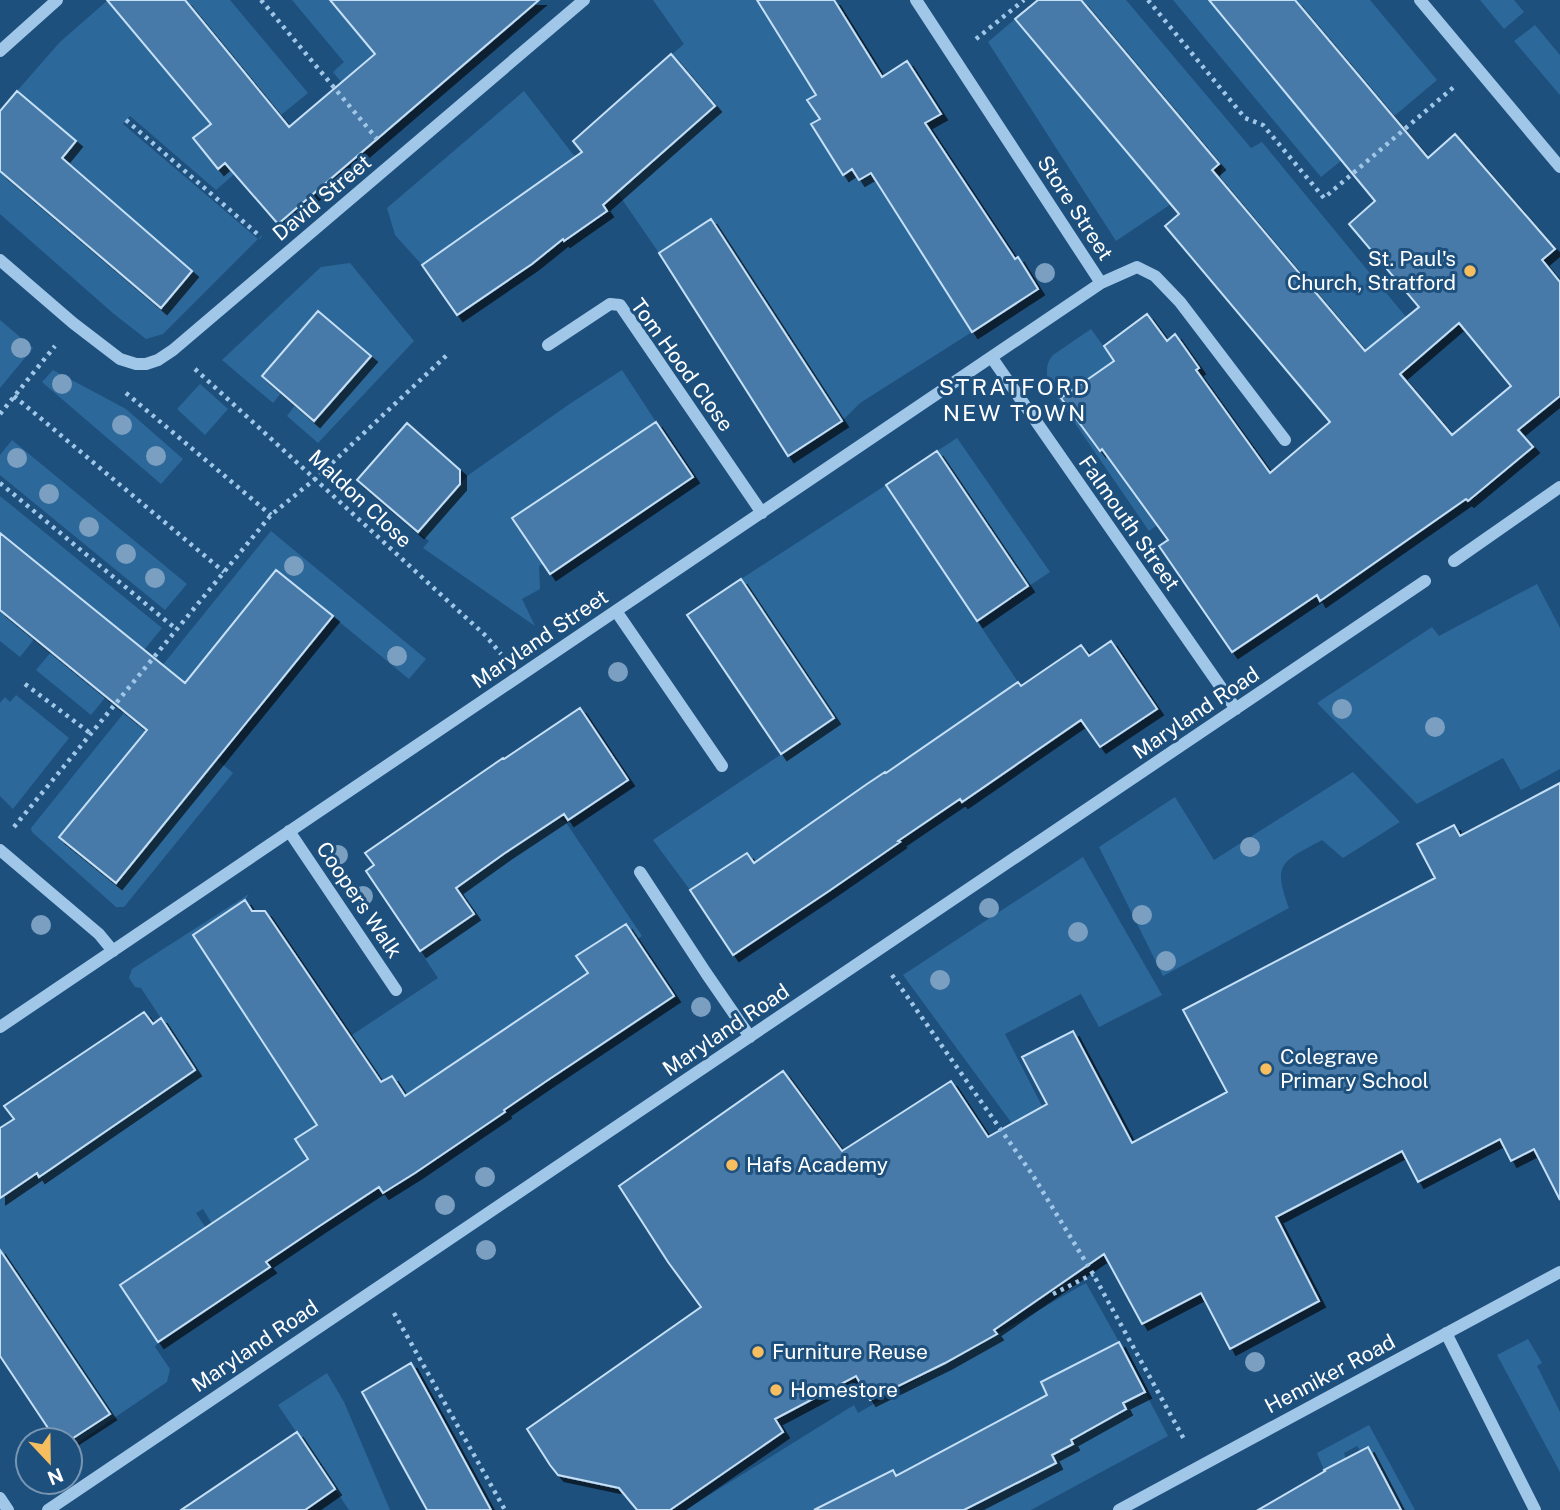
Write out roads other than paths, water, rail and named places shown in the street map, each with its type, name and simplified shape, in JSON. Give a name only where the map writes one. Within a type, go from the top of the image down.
[{"type":"street","points":[[0,51],[57,0]]},
{"type":"street","name":"David Street","points":[[0,260],[120,359],[136,364],[158,360],[584,0]]},
{"type":"street","name":"Store Street","points":[[916,0],[1101,283],[1137,267],[1155,276],[1180,302],[1285,439]]},
{"type":"street","points":[[1420,0],[1558,161]]},
{"type":"street","name":"Maryland Street","points":[[0,1027],[1101,283]]},
{"type":"street","name":"Tom Hood Close","points":[[548,345],[610,304],[620,305],[762,513]]},
{"type":"street","name":"Falmouth Street","points":[[992,358],[1236,709]]},
{"type":"street","points":[[1454,561],[1560,487]]},
{"type":"street","name":"Maryland Road","points":[[48,1510],[1425,581]]},
{"type":"street","points":[[616,611],[722,766]]},
{"type":"street","name":"Coopers Walk","points":[[289,831],[396,990]]},
{"type":"street","points":[[0,850],[99,934],[113,951]]},
{"type":"street","points":[[640,872],[750,1037]]},
{"type":"street","name":"Henniker Road","points":[[1119,1510],[1560,1272]]},
{"type":"street","points":[[1446,1333],[1535,1510]]},
{"type":"street","points":[[0,1498],[8,1510]]},
{"type":"place","name":"St. Paul's Church, Stratford","points":[[1470,271]]},
{"type":"place","name":"Colegrave Primary School","points":[[1266,1069]]},
{"type":"place","name":"Hafs Academy","points":[[732,1165]]},
{"type":"place","name":"Furniture Reuse","points":[[758,1352]]},
{"type":"place","name":"Homestore","points":[[776,1390]]},
{"type":"district","name":"STRATFORD NEW TOWN","points":[[1015,400]]}]
